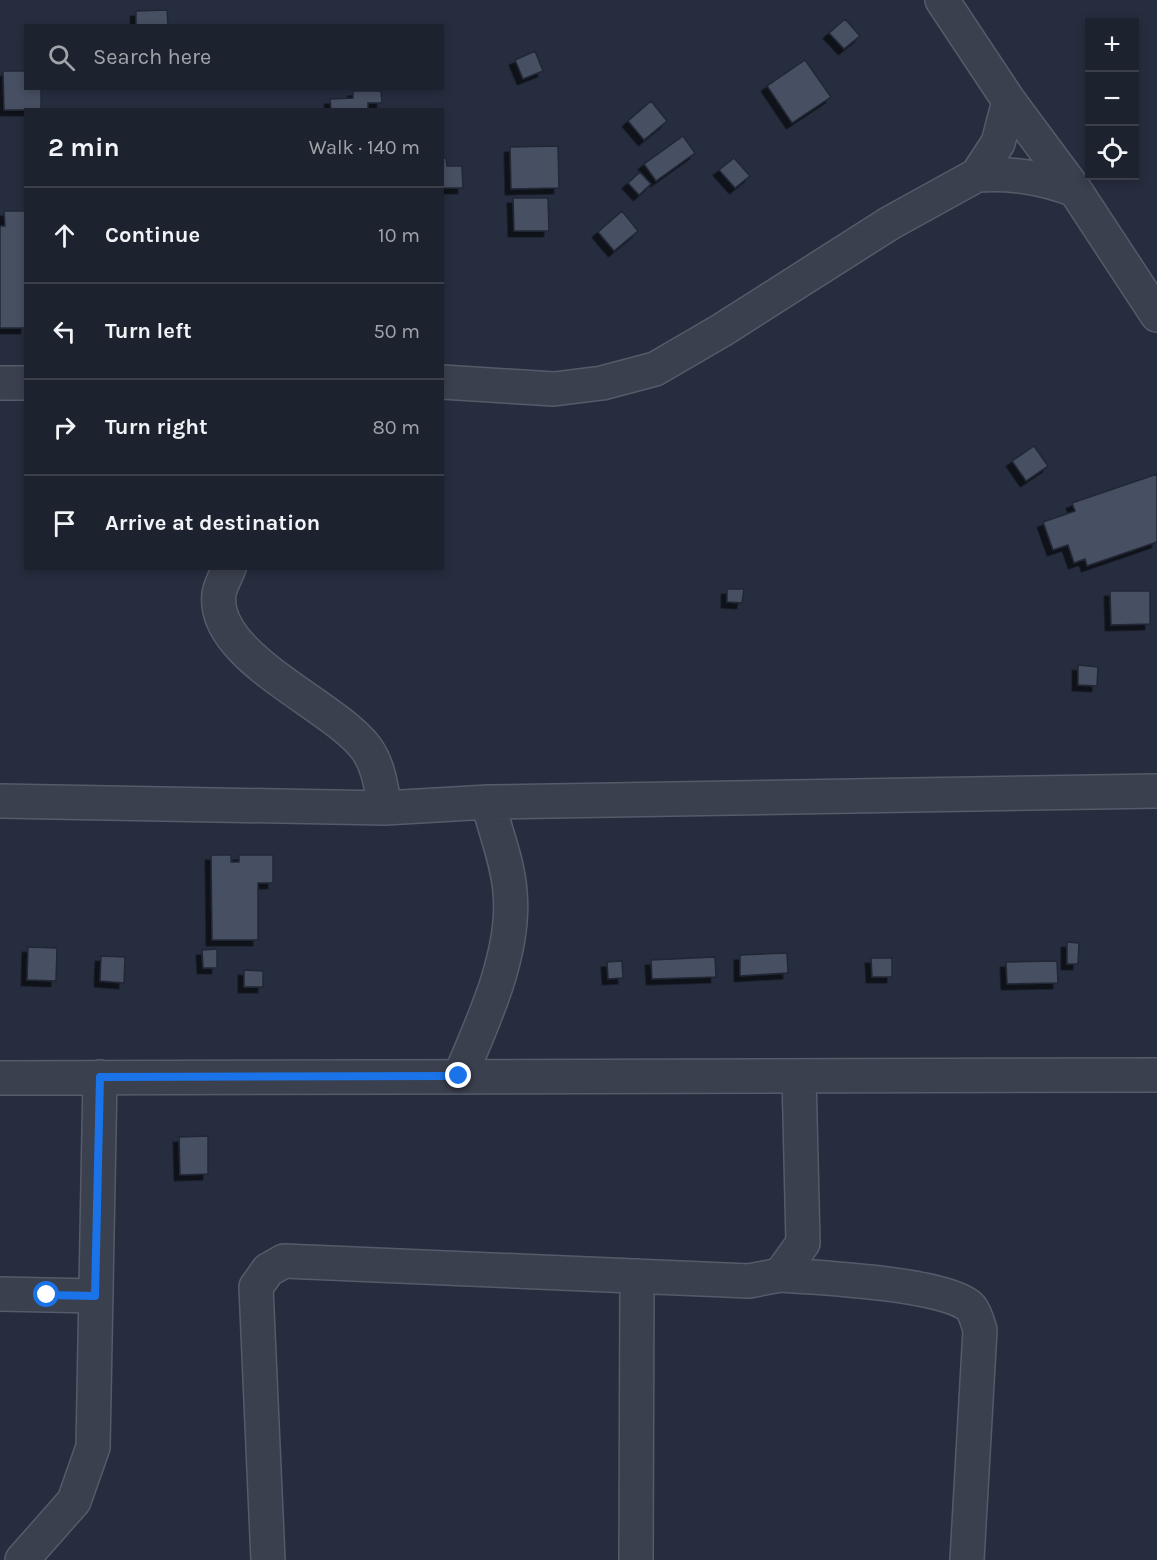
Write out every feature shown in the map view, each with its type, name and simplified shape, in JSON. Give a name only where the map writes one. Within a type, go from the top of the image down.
[{"type":"street","points":[[942,0],[1010,102],[1074,190],[1157,315]]},
{"type":"street","points":[[977,175],[998,143],[1010,102]]},
{"type":"street","points":[[444,382],[554,389],[603,383],[655,369],[890,223],[977,175],[1006,174],[1044,178],[1074,190]]},
{"type":"street","points":[[0,383],[24,383]]},
{"type":"street","points":[[228,570],[219,594],[223,623],[262,667],[330,714],[365,747],[380,777],[385,808]]},
{"type":"street","points":[[0,801],[385,808],[488,802],[1157,791]]},
{"type":"street","points":[[459,1076],[492,1002],[509,931],[510,891],[488,802]]},
{"type":"street","points":[[0,1078],[1157,1075]]},
{"type":"street","points":[[780,1275],[803,1243],[800,1076]]},
{"type":"street","points":[[22,1560],[74,1501],[93,1447],[100,1077]]},
{"type":"street","points":[[268,1560],[256,1287],[268,1270],[284,1261],[749,1281],[780,1275],[879,1283],[952,1297],[971,1308],[980,1330],[967,1560]]},
{"type":"street","points":[[636,1560],[637,1276]]},
{"type":"street","points":[[0,1294],[95,1296]]},
{"type":"building","points":[[167,10],[168,24],[136,24],[136,11]]},
{"type":"building","points":[[845,19],[860,36],[844,49],[829,33]]},
{"type":"building","points":[[535,51],[543,71],[523,79],[515,60]]},
{"type":"building","points":[[805,60],[831,97],[792,123],[767,86]]},
{"type":"building","points":[[3,71],[24,71],[24,90],[41,90],[41,108],[4,110]]},
{"type":"building","points":[[353,91],[381,91],[382,103],[368,103],[368,108],[331,108],[330,99],[353,98]]},
{"type":"building","points":[[651,101],[667,121],[644,140],[628,121]]},
{"type":"building","points":[[683,136],[695,153],[656,181],[644,164]]},
{"type":"building","points":[[558,146],[559,188],[511,189],[510,147]]},
{"type":"building","points":[[444,158],[446,158],[447,166],[462,166],[463,188],[444,188]]},
{"type":"building","points":[[734,158],[750,176],[735,188],[719,170]]},
{"type":"building","points":[[640,172],[651,184],[639,195],[628,183]]},
{"type":"building","points":[[513,198],[548,198],[549,231],[514,231]]},
{"type":"building","points":[[4,211],[24,211],[24,328],[0,328],[0,226],[5,226]]},
{"type":"building","points":[[622,211],[638,231],[614,251],[598,232]]},
{"type":"building","points":[[1034,446],[1048,466],[1026,481],[1012,461]]},
{"type":"building","points":[[1157,474],[1157,542],[1087,566],[1085,559],[1074,563],[1068,545],[1053,550],[1043,522],[1075,511],[1072,503]]},
{"type":"building","points":[[727,589],[744,589],[742,603],[727,602]]},
{"type":"building","points":[[1110,591],[1150,591],[1150,624],[1111,625]]},
{"type":"building","points":[[1078,665],[1098,667],[1097,686],[1078,685]]},
{"type":"building","points":[[211,855],[231,855],[231,862],[239,862],[239,855],[273,855],[273,883],[258,883],[258,940],[212,940]]},
{"type":"building","points":[[1067,942],[1079,943],[1078,964],[1067,964]]},
{"type":"building","points":[[28,947],[57,948],[56,981],[27,980]]},
{"type":"building","points":[[217,949],[217,968],[203,968],[202,950]]},
{"type":"building","points":[[787,953],[788,973],[740,976],[740,955]]},
{"type":"building","points":[[101,956],[125,957],[124,983],[100,981]]},
{"type":"building","points":[[715,957],[716,977],[652,979],[651,960]]},
{"type":"building","points":[[871,958],[892,958],[892,977],[872,977]]},
{"type":"building","points":[[622,961],[623,978],[608,979],[607,962]]},
{"type":"building","points":[[1057,961],[1058,983],[1007,984],[1006,962]]},
{"type":"building","points":[[244,970],[263,971],[263,987],[244,987]]},
{"type":"building","points":[[208,1136],[208,1174],[180,1175],[179,1137]]},
{"type":"route","points":[[47,1295],[95,1296],[100,1077],[459,1076]]}]
